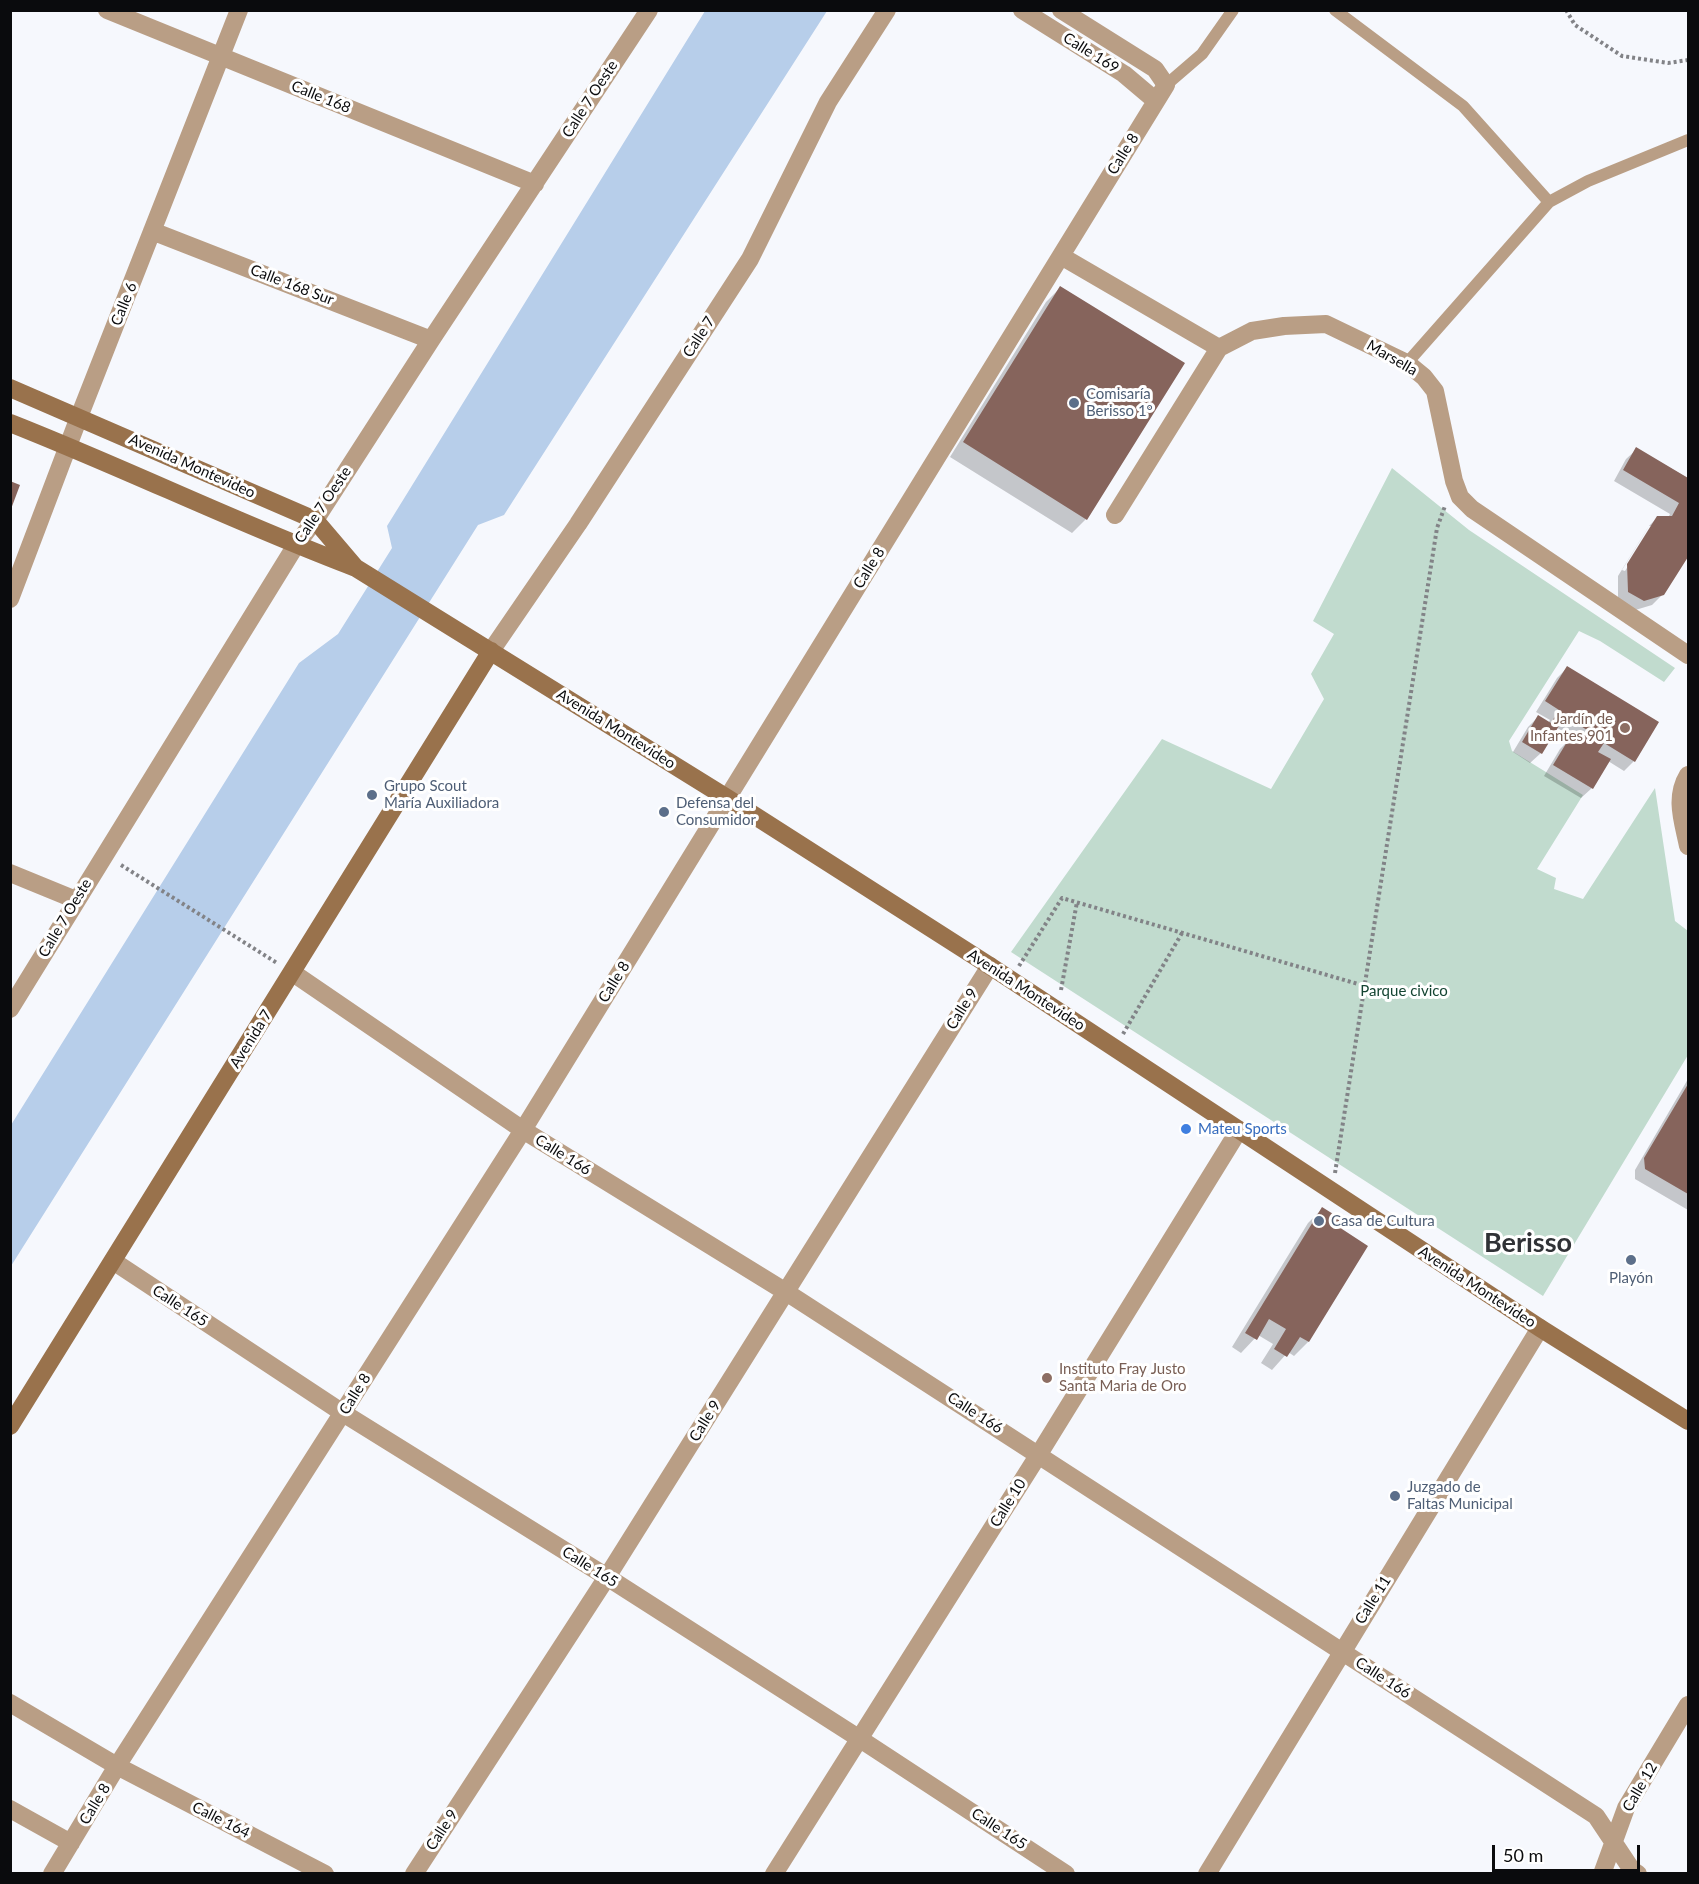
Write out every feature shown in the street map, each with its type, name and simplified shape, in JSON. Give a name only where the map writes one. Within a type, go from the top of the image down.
[{"type":"main road","name":"Avenida Montevideo","points":[[10,388],[315,520],[357,568]]},
{"type":"main road","name":"Avenida Montevideo","points":[[10,423],[69,446],[296,546],[357,568],[727,798],[990,966],[1540,1328],[1689,1421]]},
{"type":"main road","name":"Avenida 7","points":[[10,1426],[491,651]]},
{"type":"street","name":"Calle 168","points":[[107,10],[535,184]]},
{"type":"street","name":"Calle 6","points":[[10,599],[239,10]]},
{"type":"street","name":"Calle 7 Oeste","points":[[10,1009],[296,546],[648,10]]},
{"type":"street","name":"Calle 7","points":[[491,651],[578,524],[750,259],[828,102],[887,10]]},
{"type":"street","name":"Calle 169","points":[[1022,10],[1124,74],[1156,101]]},
{"type":"street","name":"Calle 169","points":[[1061,10],[1084,17],[1155,69],[1166,85]]},
{"type":"street","name":"Calle 8","points":[[52,1874],[117,1766],[523,1130],[1166,85]]},
{"type":"street","name":"Calle 168 Sur","points":[[152,231],[431,339]]},
{"type":"street","points":[[1060,256],[1220,348],[1115,515]]},
{"type":"street","name":"Marsella","points":[[1220,348],[1252,331],[1284,326],[1326,324],[1407,363],[1424,377],[1435,391],[1454,481],[1460,496],[1472,509],[1689,655]]},
{"type":"street","points":[[1689,775],[1682,785],[1679,803],[1689,846]]},
{"type":"street","points":[[10,873],[76,900]]},
{"type":"street","name":"Calle 9","points":[[414,1874],[607,1577],[990,966]]},
{"type":"street","name":"Calle 166","points":[[293,973],[523,1130],[786,1292],[1596,1816],[1632,1870],[1638,1874]]},
{"type":"street","name":"Calle 10","points":[[774,1874],[1039,1454],[1239,1130]]},
{"type":"street","name":"Calle 165","points":[[113,1262],[343,1413],[607,1577],[1066,1874]]},
{"type":"street","name":"Calle 11","points":[[1207,1874],[1540,1328]]},
{"type":"street","name":"Calle 164","points":[[10,1703],[117,1766],[325,1874]]},
{"type":"street","name":"Calle 12","points":[[1602,1874],[1626,1808],[1689,1705]]},
{"type":"street","points":[[10,1809],[71,1843]]},
{"type":"lane","points":[[1166,85],[1202,54],[1233,10]]},
{"type":"lane","points":[[1335,10],[1462,106],[1549,202]]},
{"type":"lane","points":[[1407,363],[1549,202],[1588,181],[1689,140]]},
{"type":"path","points":[[1566,10],[1575,25],[1622,56],[1668,63],[1689,60]]},
{"type":"path","points":[[1332,1192],[1437,528],[1454,481]]},
{"type":"path","points":[[104,855],[293,973]]},
{"type":"path","points":[[1011,980],[1062,898],[1365,986]]},
{"type":"path","points":[[1057,1010],[1077,902]]},
{"type":"path","points":[[1115,1048],[1182,933]]},
{"type":"green space","name":"Parque civico","points":[[1392,468],[1469,530],[1675,668],[1664,682],[1600,641],[1579,631],[1509,741],[1512,751],[1583,795],[1537,869],[1556,878],[1554,889],[1583,899],[1655,788],[1675,921],[1688,931],[1688,1055],[1543,1296],[1011,952],[1162,739],[1271,789],[1324,699],[1311,674],[1334,634],[1313,621]]},
{"type":"water","points":[[705,11],[827,11],[504,515],[478,525],[11,1266],[11,1125],[299,663],[338,634],[392,548],[387,526]]},
{"type":"building","name":"Comisaría Berisso 1°","points":[[1060,286],[1185,363],[1087,520],[963,442]]},
{"type":"building","points":[[1636,447],[1688,478],[1688,557],[1664,595],[1644,601],[1628,592],[1627,564],[1657,516],[1672,516],[1679,503],[1623,470]]},
{"type":"building","points":[[10,481],[20,485],[11,509],[10,509]]},
{"type":"building","points":[[1567,666],[1659,722],[1635,762],[1604,743],[1598,752],[1611,759],[1593,789],[1553,765],[1570,737],[1580,743],[1587,730],[1565,716],[1542,754],[1522,742],[1538,715],[1551,723],[1559,710],[1545,701]]},
{"type":"building","points":[[1688,1084],[1688,1194],[1645,1169],[1644,1158]]},
{"type":"building","points":[[1322,1207],[1346,1222],[1342,1229],[1368,1246],[1309,1342],[1300,1337],[1287,1357],[1274,1349],[1286,1329],[1269,1319],[1257,1340],[1245,1333]]},
{"type":"place","name":"Comisaría Berisso 1°","points":[[1074,403]]},
{"type":"place","name":"Jardín de Infantes 901","points":[[1625,728]]},
{"type":"place","name":"Grupo Scout María Auxiliadora","points":[[372,795]]},
{"type":"place","name":"Defensa del Consumidor","points":[[664,812]]},
{"type":"place","name":"Mateu Sports","points":[[1186,1129]]},
{"type":"place","name":"Casa de Cultura","points":[[1319,1221]]},
{"type":"place","name":"Playón","points":[[1631,1260]]},
{"type":"place","name":"Instituto Fray Justo Santa Maria de Oro","points":[[1047,1378]]},
{"type":"place","name":"Juzgado de Faltas Municipal","points":[[1395,1496]]},
{"type":"district","name":"Berisso","points":[[1528,1243]]}]
